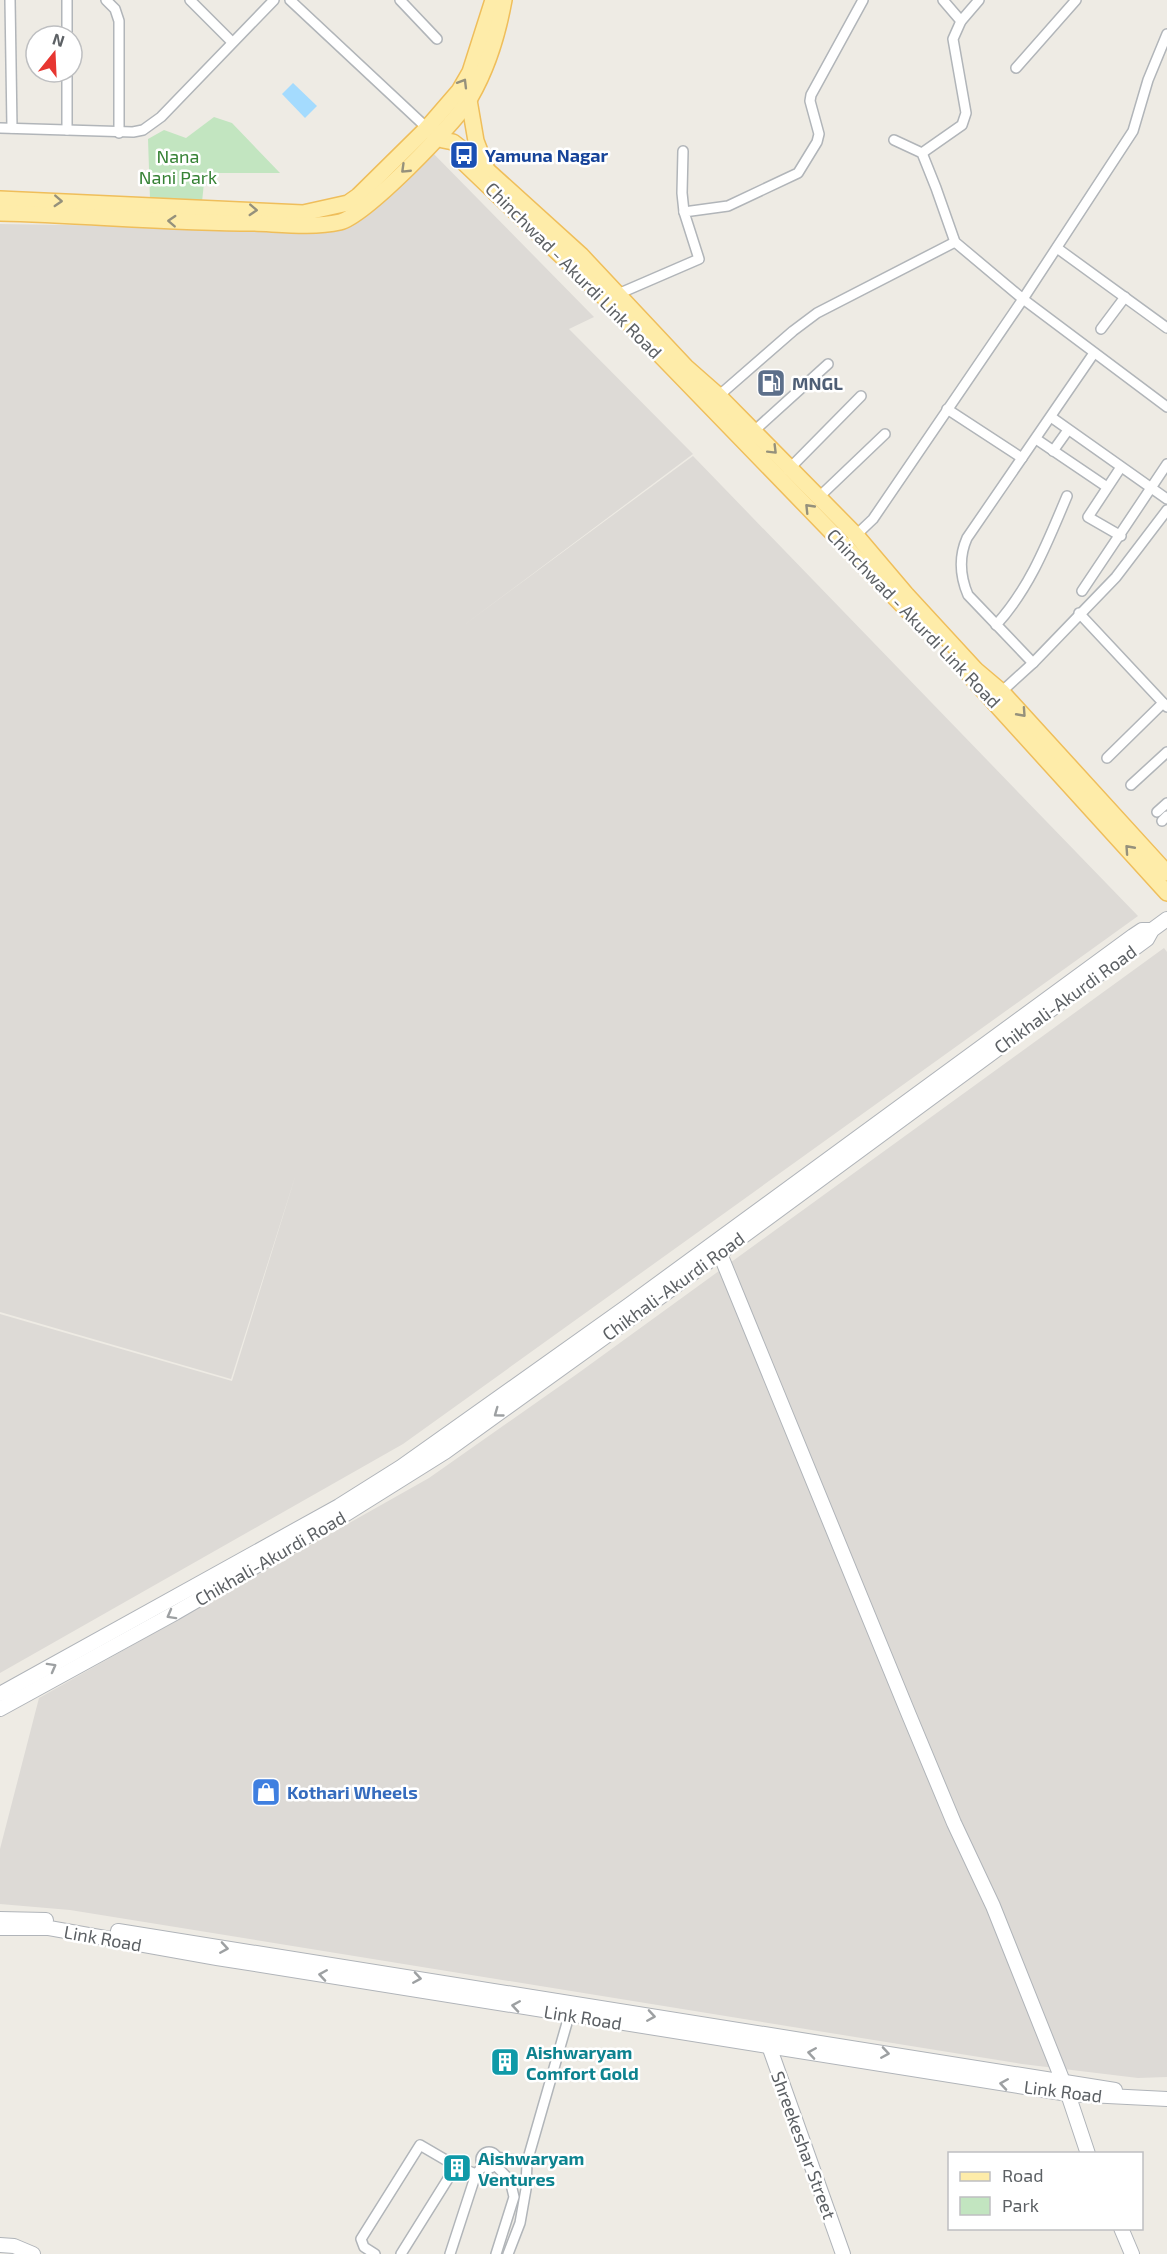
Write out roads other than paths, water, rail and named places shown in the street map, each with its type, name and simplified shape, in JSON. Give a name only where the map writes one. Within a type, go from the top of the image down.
[{"type":"main road","points":[[0,199],[303,213],[348,203],[436,135],[470,72],[493,0]]},
{"type":"main road","points":[[0,213],[222,223],[340,222],[354,216],[372,202],[469,100],[478,83],[499,26],[504,0]]},
{"type":"main road","points":[[469,100],[476,141],[487,169]]},
{"type":"main road","name":"Chinchwad - Akurdi Link Road","points":[[436,135],[453,142],[487,169],[581,255],[678,358],[713,401],[754,431],[785,473],[819,497],[850,540]]},
{"type":"main road","name":"Chinchwad - Akurdi Link Road","points":[[436,135],[446,148],[469,166],[785,473],[1167,873]]},
{"type":"main road","name":"Chinchwad - Akurdi Link Road","points":[[997,696],[1167,893]]},
{"type":"street","points":[[10,0],[12,128]]},
{"type":"street","points":[[67,0],[67,24]]},
{"type":"street","points":[[106,0],[115,9],[119,21],[119,132]]},
{"type":"street","points":[[190,0],[232,42]]},
{"type":"street","points":[[0,128],[119,132],[143,130],[153,124],[274,0]]},
{"type":"street","points":[[290,0],[436,135]]},
{"type":"street","points":[[400,0],[436,39]]},
{"type":"street","points":[[684,212],[728,206],[798,173],[817,142],[819,134],[810,101],[811,95],[863,0]]},
{"type":"street","points":[[943,0],[961,21]]},
{"type":"street","points":[[922,153],[962,125],[966,113],[953,39],[961,21],[979,0]]},
{"type":"street","points":[[1016,68],[1076,0]]},
{"type":"street","points":[[850,540],[873,519],[1023,299],[1133,131],[1167,34]]},
{"type":"street","points":[[67,84],[67,130]]},
{"type":"street","points":[[894,140],[922,153],[955,242],[1023,299],[1167,407]]},
{"type":"street","points":[[618,294],[699,259],[684,212],[683,151]]},
{"type":"street","points":[[713,401],[817,313],[955,242]]},
{"type":"street","points":[[1057,248],[1167,328]]},
{"type":"street","points":[[1101,330],[1125,297]]},
{"type":"street","points":[[1033,663],[968,595],[963,583],[961,559],[967,538],[1094,353]]},
{"type":"street","points":[[754,431],[828,364]]},
{"type":"street","points":[[785,473],[861,396]]},
{"type":"street","points":[[947,409],[1022,458]]},
{"type":"street","points":[[1051,417],[1167,498]]},
{"type":"street","points":[[1053,451],[1068,429]]},
{"type":"street","points":[[819,497],[885,434]]},
{"type":"street","points":[[1036,439],[1107,488]]},
{"type":"street","points":[[1082,591],[1167,464]]},
{"type":"street","points":[[1120,536],[1088,517],[1121,468]]},
{"type":"street","points":[[996,625],[1011,608],[1030,578],[1067,496]]},
{"type":"street","points":[[997,696],[1033,663],[1116,577],[1166,514]]},
{"type":"street","points":[[1079,614],[1165,705],[1107,758]]},
{"type":"street","points":[[1131,785],[1167,752]]},
{"type":"street","points":[[1162,816],[1167,802]]},
{"type":"street","name":"Chikhali-Akurdi Road","points":[[0,1710],[175,1613],[415,1465],[436,1444],[717,1247],[1133,936],[1142,930],[1152,930],[1167,919]]},
{"type":"street","points":[[717,1247],[954,1823],[993,1906],[1065,2087],[1087,2152]]},
{"type":"street","name":"Chikhali-Akurdi Road","points":[[0,1694],[415,1465]]},
{"type":"street","name":"Link Road","points":[[0,1919],[48,1920],[571,2009]]},
{"type":"street","name":"Link Road","points":[[0,1928],[49,1928],[217,1958],[571,2009],[1065,2087],[1167,2099]]},
{"type":"street","points":[[508,2254],[520,2223],[527,2162],[571,2009]]},
{"type":"street","name":"Shreekeshar Street","points":[[769,2040],[843,2254]]},
{"type":"street","name":"Link Road","points":[[1065,2087],[1167,2091]]},
{"type":"street","points":[[375,2254],[364,2247],[361,2240],[420,2145],[456,2166],[476,2174]]},
{"type":"street","points":[[483,2166],[481,2159],[485,2153],[493,2153],[510,2180],[514,2197],[496,2254]]},
{"type":"street","points":[[496,2161],[527,2162]]},
{"type":"street","points":[[483,2166],[491,2168],[496,2161]]},
{"type":"street","points":[[401,2254],[456,2166]]},
{"type":"street","points":[[450,2254],[476,2174],[483,2166]]},
{"type":"street","points":[[1121,2230],[1132,2254]]},
{"type":"street","points":[[0,2245],[14,2246],[33,2254]]},
{"type":"water","points":[[293,83],[317,106],[305,118],[282,94]]},
{"type":"place","name":"Yamuna Nagar","points":[[464,155]]},
{"type":"place","name":"MNGL","points":[[771,383]]},
{"type":"place","name":"Kothari Wheels","points":[[266,1792]]},
{"type":"place","name":"Aishwaryam Comfort Gold","points":[[505,2062]]},
{"type":"place","name":"Aishwaryam Ventures","points":[[457,2168]]},
{"type":"park label","name":"Nana Nani Park","points":[[178,166]]}]
